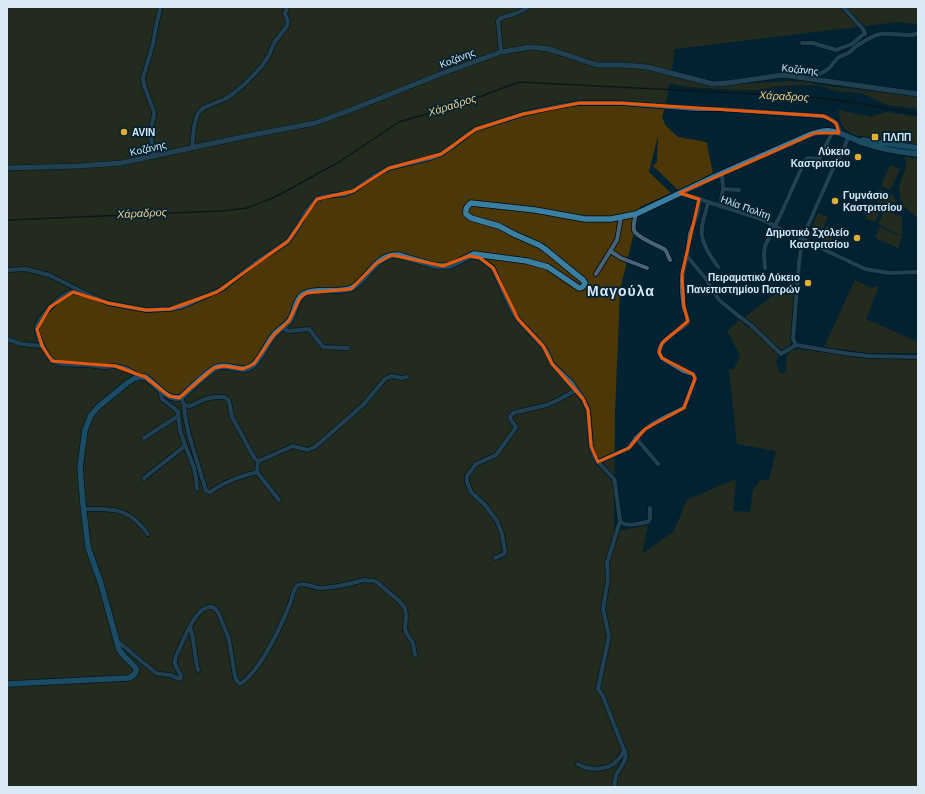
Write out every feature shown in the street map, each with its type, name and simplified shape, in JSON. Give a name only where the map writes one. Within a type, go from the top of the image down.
[{"type":"main road","points":[[7,684],[130,678],[136,669],[122,654],[116,642],[101,584],[88,547],[80,468],[85,430],[91,415],[126,382],[135,378],[145,377],[169,396],[180,398],[214,368],[224,366],[247,369],[254,364],[274,335],[289,321],[298,300],[302,296],[306,293],[350,288],[360,281],[377,262],[392,255],[398,255],[436,266],[450,266],[474,254],[527,261],[548,267],[580,288],[584,285],[584,281],[545,249],[499,226],[471,218],[466,214],[466,208],[471,203],[535,210],[585,219],[606,219],[636,214],[722,173],[822,131],[833,131],[855,139],[918,148]]},
{"type":"main road","points":[[855,139],[862,143],[877,147],[918,154]]},
{"type":"street","points":[[192,148],[197,115],[203,108],[232,95],[262,66],[274,43],[287,26],[288,22],[285,14],[287,7]]},
{"type":"street","points":[[501,52],[498,21],[501,18],[529,7]]},
{"type":"street","points":[[843,7],[863,29],[867,39]]},
{"type":"street","points":[[154,157],[150,132],[154,112],[144,85],[143,78],[153,44],[160,9]]},
{"type":"street","points":[[802,42],[813,43],[836,50],[852,44],[865,33]]},
{"type":"street","points":[[814,79],[818,74],[831,67],[838,57],[850,52],[867,39],[880,34],[916,35],[918,33]]},
{"type":"street","name":"Κοζάνης","points":[[7,168],[117,164],[315,123],[501,52],[531,47],[548,49],[598,65],[647,67],[713,84],[783,75],[918,94]]},
{"type":"street","points":[[7,270],[26,269],[49,275],[108,304],[146,310],[170,309],[183,306],[222,289],[288,241],[311,204],[317,199],[326,196],[345,194],[353,191],[374,176],[389,168],[435,156],[453,146],[476,129],[523,114],[554,107],[579,103],[621,103],[824,116],[836,123],[839,127],[840,134]]},
{"type":"street","points":[[765,268],[764,248],[805,160],[808,158],[819,159],[833,131]]},
{"type":"street","points":[[796,344],[793,340],[802,240],[848,137]]},
{"type":"street","points":[[720,206],[723,189],[722,173]]},
{"type":"street","points":[[723,189],[739,190]]},
{"type":"street","name":"Ηλία Πολίτη","points":[[680,193],[755,217],[865,269],[889,273],[918,272]]},
{"type":"street","points":[[598,462],[629,448],[645,429],[656,421],[684,408],[695,376],[683,371],[662,358],[659,352],[662,342],[687,324],[688,321],[684,307],[682,274],[687,256],[690,234],[698,212],[699,199]]},
{"type":"street","points":[[708,202],[702,225],[702,237],[711,258],[718,267]]},
{"type":"street","points":[[636,214],[634,227],[635,231],[642,238],[664,249],[670,260]]},
{"type":"street","points":[[596,274],[617,240],[620,217]]},
{"type":"street","points":[[610,251],[621,258],[647,268]]},
{"type":"street","points":[[469,256],[480,258],[493,268],[514,313],[525,328],[543,346],[552,364],[568,379],[583,400],[588,410],[591,446],[594,456],[615,483],[620,521],[607,563],[608,580],[603,609],[609,636],[598,689],[602,694],[626,755],[626,759],[616,775],[614,787]]},
{"type":"street","points":[[687,256],[706,279],[719,300],[751,325],[781,354],[796,344],[868,356],[918,357]]},
{"type":"street","points":[[87,294],[73,292],[66,294],[50,307],[37,325],[42,346],[52,361],[56,363],[105,367],[115,366],[128,370],[140,377]]},
{"type":"street","points":[[282,328],[290,331],[309,329],[323,348],[348,348]]},
{"type":"street","points":[[7,339],[22,344],[42,346]]},
{"type":"street","points":[[258,461],[293,446],[306,450],[313,448],[362,405],[384,379],[391,376],[402,378],[407,377]]},
{"type":"street","points":[[160,390],[162,399],[178,412],[180,431],[194,468],[196,489]]},
{"type":"street","points":[[495,558],[504,554],[502,534],[497,522],[485,505],[471,492],[467,482],[467,476],[476,464],[496,455],[515,429],[516,427],[510,418],[513,413],[547,405],[576,390]]},
{"type":"street","points":[[184,405],[190,406],[215,397],[226,398],[229,401],[235,422],[254,459],[258,461]]},
{"type":"street","points":[[180,398],[184,405],[189,435],[206,490],[210,492],[237,478],[257,472]]},
{"type":"street","points":[[144,438],[178,416]]},
{"type":"street","points":[[636,438],[658,464]]},
{"type":"street","points":[[144,478],[185,446]]},
{"type":"street","points":[[258,461],[257,472],[279,500]]},
{"type":"street","points":[[620,521],[622,524],[627,525],[648,522],[650,519],[650,508]]},
{"type":"street","points":[[83,509],[112,509],[124,512],[136,521],[148,534]]},
{"type":"street","points":[[116,642],[121,644],[156,673],[161,675],[170,675],[180,679],[181,675],[175,666],[175,659],[193,621],[204,609],[210,607],[218,612],[229,640],[235,677],[238,682],[242,683],[262,661],[297,586],[302,584],[318,588],[370,580],[378,583],[405,608],[405,629],[413,644],[415,654]]},
{"type":"street","points":[[190,627],[194,641],[198,670]]},
{"type":"street","points":[[578,764],[584,767],[592,768],[606,767],[612,765],[618,760],[625,750]]},
{"type":"highlighted area","points":[[579,103],[621,103],[824,116],[836,123],[839,133],[815,133],[680,193],[699,199],[682,274],[684,307],[688,321],[662,343],[659,352],[662,358],[693,374],[695,379],[684,408],[645,429],[629,448],[598,462],[591,446],[588,410],[583,399],[552,364],[543,346],[518,319],[493,268],[480,258],[469,256],[443,266],[392,255],[377,263],[351,289],[306,293],[300,298],[289,321],[274,335],[254,364],[243,369],[224,366],[214,368],[179,398],[169,396],[145,377],[115,366],[52,361],[42,346],[37,329],[50,307],[73,292],[108,303],[146,310],[170,309],[217,292],[288,241],[317,199],[353,191],[389,168],[441,154],[476,129],[523,114]]},
{"type":"shaded area","points":[[7,7],[918,7],[918,24],[897,22],[675,49],[671,77],[711,86],[791,81],[808,82],[820,85],[918,97],[918,109],[887,105],[862,93],[837,91],[820,86],[778,86],[758,90],[741,90],[688,87],[669,83],[662,118],[665,125],[678,137],[708,143],[707,145],[713,173],[678,190],[653,166],[657,162],[658,136],[649,172],[671,193],[640,207],[620,290],[615,413],[614,532],[648,525],[642,554],[674,531],[687,500],[736,479],[733,511],[750,512],[753,490],[760,480],[769,480],[776,451],[737,444],[729,370],[734,369],[740,355],[727,331],[741,319],[779,356],[776,362],[780,374],[786,372],[787,355],[792,350],[800,349],[867,358],[918,359],[918,787],[7,787]]},
{"type":"shaded area","points":[[838,110],[871,117],[886,112],[918,117],[918,145],[850,133],[842,125]]},
{"type":"shaded area","points":[[904,157],[918,159],[918,217],[916,217],[905,207],[900,198],[900,184],[906,167],[906,160]]},
{"type":"shaded area","points":[[890,165],[900,169],[890,190],[881,186]]},
{"type":"shaded area","points":[[879,189],[894,196],[895,202],[891,203],[889,207],[874,200]]},
{"type":"shaded area","points":[[871,204],[881,208],[875,222],[865,218]]},
{"type":"shaded area","points":[[885,210],[902,217],[902,236],[878,224]]},
{"type":"shaded area","points":[[818,213],[828,217],[818,240],[808,236]]},
{"type":"shaded area","points":[[827,225],[836,229],[830,245],[821,241]]},
{"type":"shaded area","points":[[880,227],[902,237],[898,248],[875,238]]},
{"type":"shaded area","points":[[795,279],[790,346],[781,350],[745,317]]},
{"type":"shaded area","points":[[855,280],[871,288],[879,286],[866,319],[918,342],[918,353],[869,353],[824,347]]},
{"type":"waterway","name":"Χάραδρος","points":[[7,220],[221,211],[247,208],[275,197],[339,162],[399,122],[461,104],[519,82],[811,97],[918,114]]},
{"type":"place","name":"AVIN","points":[[124,132]]},
{"type":"place","name":"ΠΛΠΠ","points":[[875,137]]},
{"type":"place","name":"Λύκειο Καστριτσίου","points":[[858,157]]},
{"type":"place","name":"Γυμνάσιο Καστριτσίου","points":[[835,201]]},
{"type":"place","name":"Δημοτικό Σχολείο Καστριτσίου","points":[[857,238]]},
{"type":"place","name":"Πειραματικό Λύκειο Πανεπιστημίου Πατρών","points":[[808,283]]},
{"type":"district","name":"Μαγούλα","points":[[621,291]]}]
